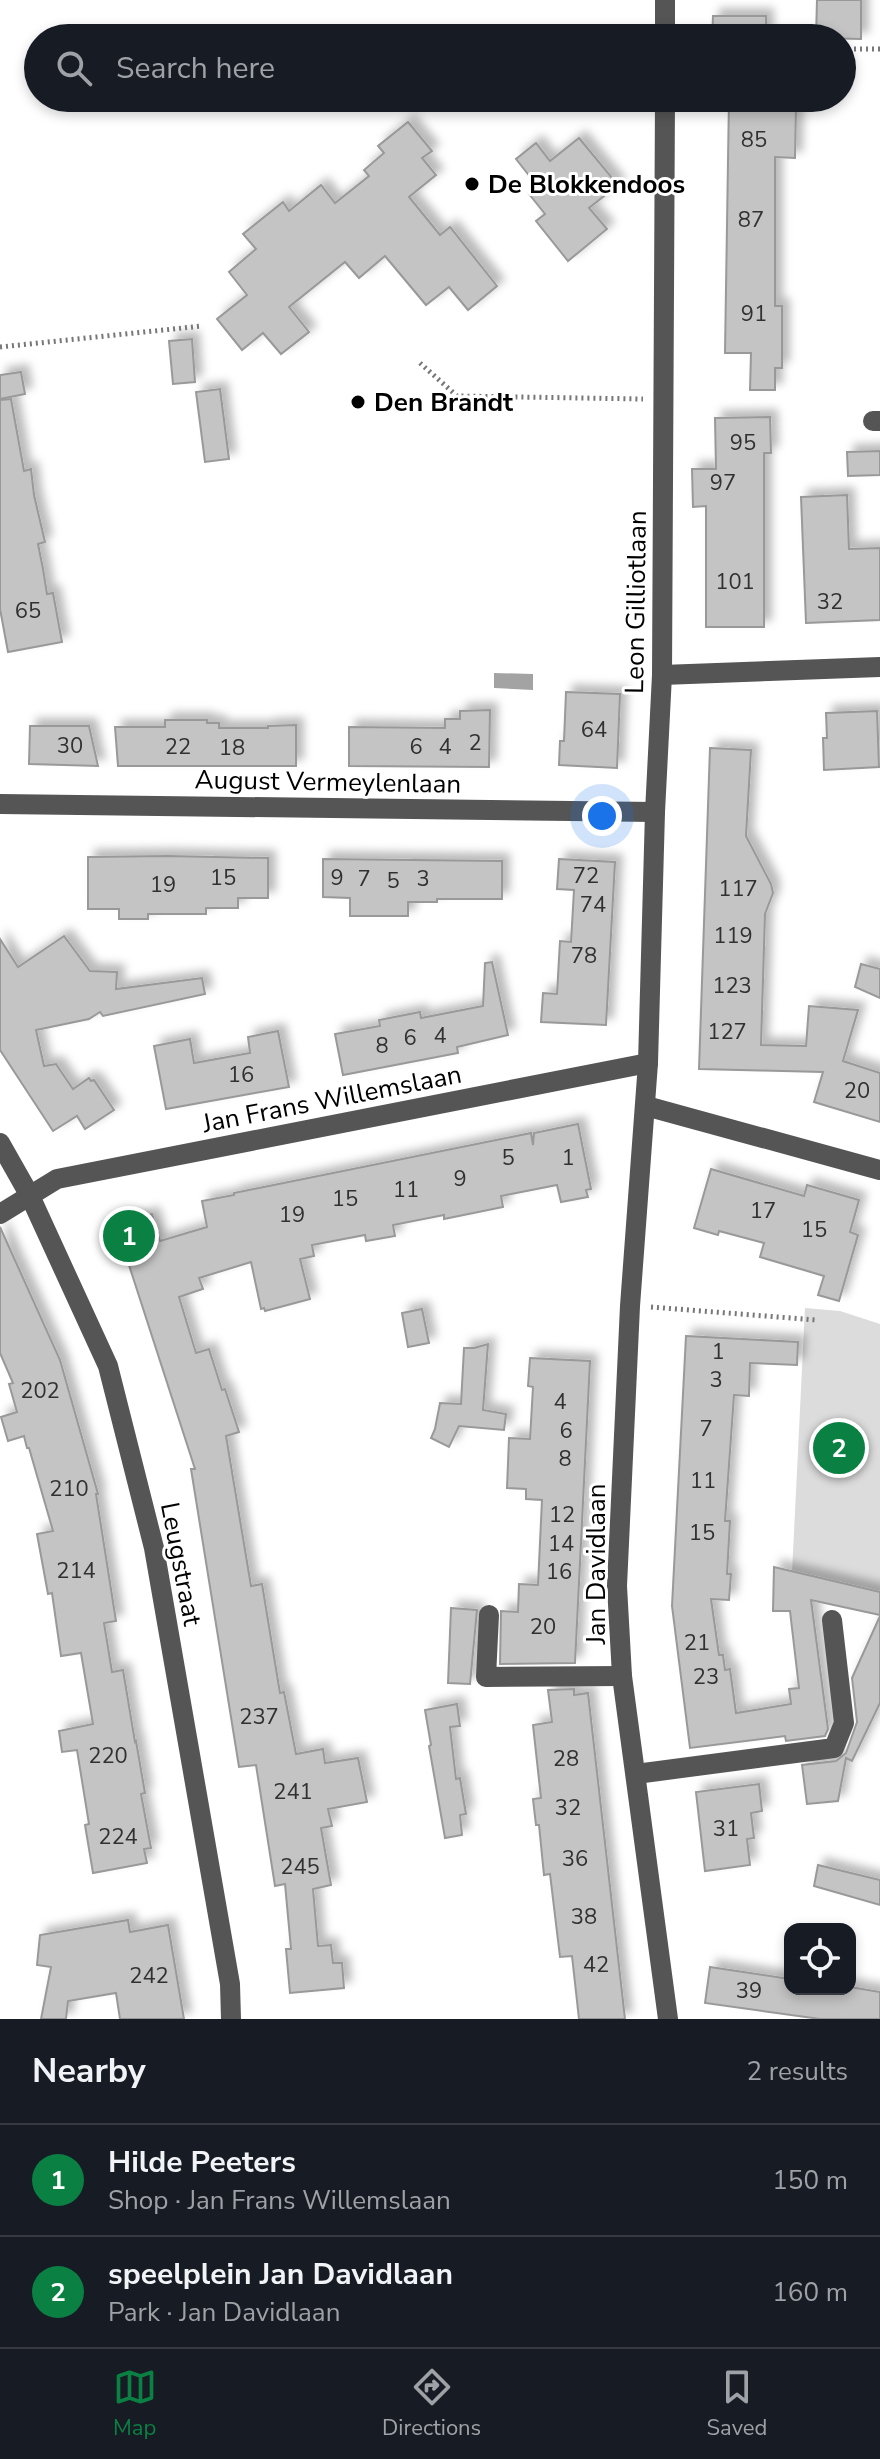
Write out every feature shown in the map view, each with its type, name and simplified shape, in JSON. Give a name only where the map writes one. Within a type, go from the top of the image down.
[{"type":"street","points":[[665,0],[665,24]]},
{"type":"street","name":"Leon Gilliotlaan","points":[[646,1106],[662,675],[665,112]]},
{"type":"street","points":[[662,675],[880,667]]},
{"type":"street","name":"August Vermeylenlaan","points":[[0,804],[655,812]]},
{"type":"street","name":"Jan Frans Willemslaan","points":[[0,1214],[57,1179],[648,1063]]},
{"type":"street","points":[[646,1106],[880,1170]]},
{"type":"street","name":"Jan Davidlaan","points":[[646,1106],[630,1306],[617,1586],[622,1676],[668,2019]]},
{"type":"street","name":"Leugstraat","points":[[0,1143],[30,1196],[108,1366],[154,1548],[230,1984],[231,2019]]},
{"type":"street","points":[[489,1615],[486,1677],[622,1676]]},
{"type":"street","points":[[636,1774],[834,1748],[844,1723],[832,1620]]},
{"type":"path","points":[[856,49],[880,49]]},
{"type":"path","points":[[0,347],[202,326]]},
{"type":"path","points":[[420,363],[457,396],[664,399]]},
{"type":"path","points":[[630,1306],[816,1320]]},
{"type":"shaded area","points":[[494,673],[533,674],[533,690],[494,688]]},
{"type":"shaded area","points":[[805,1308],[840,1311],[880,1324],[880,1592],[792,1573]]},
{"type":"building","points":[[817,0],[861,0],[861,39],[856,39],[856,24],[816,24]]},
{"type":"building","points":[[713,16],[766,16],[766,24],[713,24]]},
{"type":"building","points":[[729,112],[796,112],[795,158],[775,157],[775,306],[782,306],[782,368],[775,368],[775,390],[750,390],[751,353],[725,353]]},
{"type":"building","points":[[408,122],[432,151],[422,158],[436,175],[409,197],[440,235],[450,227],[497,286],[468,310],[449,287],[426,305],[385,256],[359,278],[345,262],[289,307],[309,332],[281,354],[263,333],[242,350],[217,319],[247,295],[229,272],[256,249],[243,234],[283,202],[289,211],[321,185],[335,203],[369,176],[364,170],[384,153],[378,146]]},
{"type":"building","points":[[579,138],[618,185],[589,208],[607,229],[568,261],[536,221],[545,214],[529,194],[538,187],[516,159],[536,143],[550,161]]},
{"type":"building","points":[[192,339],[195,382],[173,384],[169,341]]},
{"type":"building","points":[[21,372],[25,394],[0,399],[0,375]]},
{"type":"building","points":[[220,389],[229,459],[205,462],[196,392]]},
{"type":"building","points":[[11,399],[24,471],[31,469],[45,542],[38,544],[47,594],[53,593],[62,642],[8,652],[0,609],[0,400]]},
{"type":"building","points":[[770,417],[771,453],[764,453],[764,627],[706,627],[706,506],[693,507],[692,469],[716,469],[715,418]]},
{"type":"building","points":[[880,451],[880,475],[848,476],[847,452]]},
{"type":"building","points":[[847,495],[849,549],[880,548],[880,620],[806,623],[801,497]]},
{"type":"building","points":[[566,692],[620,694],[617,768],[559,765],[560,741],[564,741]]},
{"type":"building","points":[[490,710],[489,767],[349,766],[349,727],[445,728],[445,719],[460,719],[460,711]]},
{"type":"building","points":[[877,711],[879,767],[824,770],[826,713]]},
{"type":"building","points":[[165,720],[207,720],[207,723],[219,723],[219,728],[296,725],[296,766],[118,766],[115,727],[165,727]]},
{"type":"building","points":[[30,726],[89,726],[98,766],[29,764]]},
{"type":"building","points":[[710,748],[751,750],[746,836],[773,893],[765,914],[761,1045],[806,1046],[809,1006],[858,1010],[843,1061],[880,1073],[880,1122],[814,1102],[823,1072],[699,1069]]},
{"type":"building","points":[[88,857],[268,858],[268,898],[238,898],[238,908],[206,908],[206,914],[148,914],[148,919],[119,919],[119,909],[88,909]]},
{"type":"building","points":[[323,859],[502,861],[502,899],[408,902],[408,916],[350,916],[350,898],[323,897]]},
{"type":"building","points":[[559,859],[615,862],[606,1025],[541,1022],[543,993],[557,994],[560,941],[571,942],[574,890],[557,889]]},
{"type":"building","points":[[64,936],[90,971],[117,972],[116,989],[202,978],[205,994],[103,1016],[100,1012],[89,1019],[36,1030],[44,1066],[56,1064],[73,1089],[89,1078],[94,1080],[114,1110],[85,1129],[77,1116],[53,1131],[0,1050],[0,939],[18,967]]},
{"type":"building","points":[[492,962],[508,1035],[457,1047],[458,1053],[343,1075],[335,1034],[380,1026],[379,1020],[420,1012],[421,1018],[483,1006],[485,963]]},
{"type":"building","points":[[861,964],[880,969],[880,998],[855,987]]},
{"type":"building","points":[[278,1031],[289,1087],[166,1109],[154,1046],[190,1039],[194,1063],[250,1053],[248,1037]]},
{"type":"building","points":[[578,1124],[591,1189],[586,1190],[588,1197],[561,1202],[557,1185],[501,1196],[503,1207],[393,1225],[395,1236],[366,1241],[365,1235],[312,1245],[314,1256],[300,1259],[310,1299],[265,1311],[261,1309],[251,1262],[199,1278],[203,1289],[179,1297],[196,1353],[209,1349],[239,1432],[226,1436],[251,1586],[262,1584],[280,1693],[284,1692],[296,1754],[323,1749],[325,1763],[358,1758],[367,1802],[328,1809],[332,1826],[321,1828],[331,1885],[313,1889],[318,1946],[331,1945],[333,1963],[342,1963],[344,1988],[290,1993],[286,1949],[291,1949],[285,1884],[275,1886],[256,1765],[239,1767],[191,1469],[195,1469],[116,1225],[152,1214],[160,1241],[207,1227],[202,1201],[531,1133],[533,1145],[534,1133]]},
{"type":"building","points":[[711,1169],[804,1196],[807,1185],[859,1200],[850,1232],[858,1235],[839,1301],[818,1295],[824,1276],[760,1257],[764,1243],[694,1228]]},
{"type":"building","points":[[0,1227],[60,1360],[98,1494],[116,1621],[104,1623],[112,1672],[123,1670],[136,1741],[145,1793],[141,1794],[151,1848],[144,1849],[147,1863],[93,1873],[77,1750],[62,1752],[59,1731],[93,1724],[81,1653],[61,1656],[52,1593],[48,1594],[37,1534],[53,1531],[29,1448],[24,1436],[8,1441],[1,1417],[17,1412],[9,1384],[13,1383],[0,1353]]},
{"type":"building","points":[[422,1309],[429,1343],[408,1347],[402,1313]]},
{"type":"building","points":[[686,1336],[798,1342],[797,1365],[750,1363],[749,1396],[734,1395],[725,1521],[730,1521],[729,1600],[711,1599],[719,1655],[723,1655],[725,1670],[730,1669],[736,1713],[791,1704],[789,1689],[799,1688],[790,1611],[773,1611],[774,1567],[880,1592],[880,1615],[811,1600],[828,1729],[825,1736],[786,1741],[785,1736],[690,1748],[672,1606]]},
{"type":"building","points":[[488,1344],[483,1410],[506,1414],[504,1430],[459,1426],[449,1447],[431,1438],[440,1403],[461,1404],[464,1348]]},
{"type":"building","points":[[530,1358],[590,1361],[575,1663],[500,1664],[501,1611],[518,1612],[519,1584],[538,1585],[542,1500],[526,1499],[526,1489],[507,1488],[509,1438],[530,1439],[533,1387],[528,1386]]},
{"type":"building","points":[[451,1608],[477,1610],[470,1684],[448,1683]]},
{"type":"building","points":[[880,1616],[880,1703],[852,1761],[846,1758],[838,1801],[807,1804],[802,1765],[836,1761],[846,1753],[857,1722],[852,1678]]},
{"type":"building","points":[[574,1689],[574,1695],[588,1693],[625,2019],[579,2019],[572,1956],[560,1957],[550,1874],[544,1875],[539,1825],[536,1825],[533,1799],[541,1798],[533,1725],[552,1722],[548,1690]]},
{"type":"building","points":[[457,1704],[460,1726],[450,1727],[456,1779],[460,1778],[466,1814],[460,1815],[462,1835],[445,1838],[425,1710]]},
{"type":"building","points":[[759,1784],[762,1811],[751,1813],[754,1838],[747,1839],[750,1865],[705,1871],[696,1792]]},
{"type":"building","points":[[818,1865],[880,1880],[880,1905],[814,1886]]},
{"type":"building","points":[[128,1920],[130,1932],[168,1925],[184,2019],[120,2019],[116,1993],[68,2001],[66,2019],[41,2019],[51,1967],[37,1965],[40,1935]]},
{"type":"building","points":[[710,1967],[784,1978],[784,1995],[856,1995],[856,1988],[880,1992],[880,2019],[820,2019],[705,2003]]},
{"type":"place","name":"De Blokkendoos","points":[[472,184]]},
{"type":"place","name":"Den Brandt","points":[[358,402]]},
{"type":"place","name":"Hilde Peeters","points":[[129,1236]]},
{"type":"place","name":"speelplein Jan Davidlaan","points":[[839,1448]]}]
